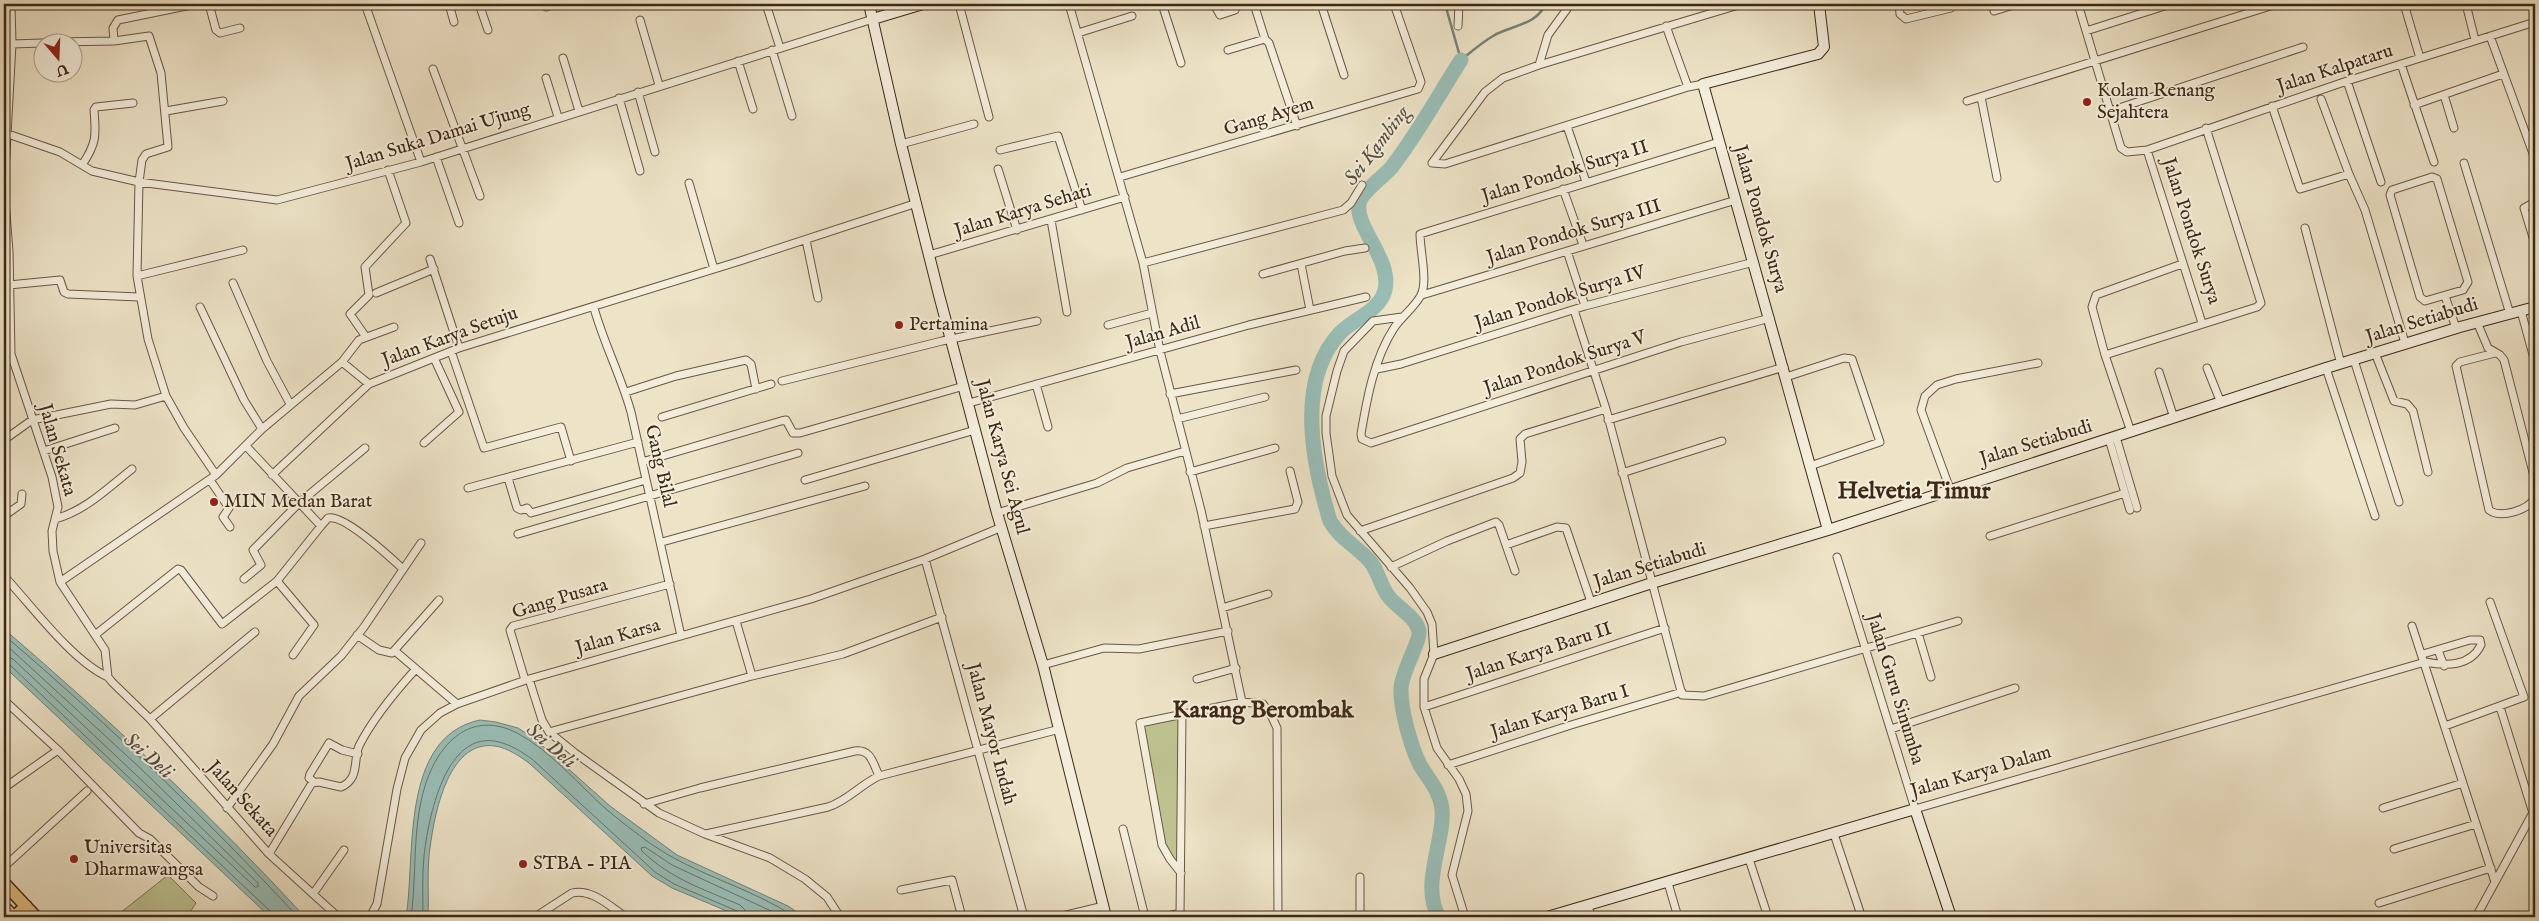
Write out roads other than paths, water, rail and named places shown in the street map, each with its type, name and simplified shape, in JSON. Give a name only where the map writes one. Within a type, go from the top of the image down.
[{"type":"main road","points":[[4,883],[36,917]]},
{"type":"main road","points":[[4,907],[14,917],[26,906]]},
{"type":"street","name":"Jalan Sekata","points":[[11,4],[12,46],[8,134],[4,167],[6,252],[9,285],[6,308],[7,341],[14,367],[44,452],[57,505],[52,530],[53,551],[60,582],[106,654],[108,677],[150,719],[269,854],[313,894],[342,917]]},
{"type":"street","points":[[114,41],[113,28],[118,20],[196,4]]},
{"type":"street","points":[[209,4],[216,30],[220,33],[240,28]]},
{"type":"street","points":[[365,4],[421,162]]},
{"type":"street","points":[[449,4],[454,22]]},
{"type":"street","points":[[479,4],[488,30]]},
{"type":"street","points":[[541,4],[546,7],[558,4]]},
{"type":"street","points":[[766,4],[792,116]]},
{"type":"street","name":"Jalan Karya Sei Agul","points":[[869,4],[929,255],[997,513],[1043,665],[1106,917]]},
{"type":"street","points":[[873,19],[923,4]]},
{"type":"street","points":[[959,4],[989,117]]},
{"type":"street","points":[[1069,4],[1120,177],[1143,263],[1160,351],[1204,526],[1242,702]]},
{"type":"street","points":[[1162,4],[1181,63]]},
{"type":"street","points":[[1214,4],[1220,15],[1235,10]]},
{"type":"street","points":[[1254,4],[1265,39],[1270,43],[1297,126]]},
{"type":"street","points":[[1320,4],[1344,75]]},
{"type":"street","name":"Gang Ayem","points":[[1120,177],[1414,92],[1420,88],[1421,82],[1394,4]]},
{"type":"street","points":[[1458,26],[1459,4]]},
{"type":"street","points":[[1539,65],[1548,35],[1567,9],[1568,4]]},
{"type":"street","points":[[1742,4],[1539,65],[1503,78],[1491,86],[1432,163],[1445,164],[1688,87],[1818,54],[1824,47],[1820,4]]},
{"type":"street","points":[[1899,4],[1900,14],[1906,19],[1951,8]]},
{"type":"street","points":[[1994,11],[2018,4]]},
{"type":"street","points":[[2078,4],[2121,148],[2127,152],[2147,150]]},
{"type":"street","points":[[2086,31],[2171,4]]},
{"type":"street","points":[[1967,101],[2277,4]]},
{"type":"street","points":[[2404,4],[2420,58]]},
{"type":"street","points":[[2466,4],[2475,40]]},
{"type":"street","points":[[1078,33],[1132,16]]},
{"type":"street","name":"Jalan Suka Damai Ujung","points":[[8,134],[39,143],[92,170],[139,182],[277,200],[421,162],[659,85],[873,19]]},
{"type":"street","points":[[640,20],[659,85]]},
{"type":"street","name":"Jalan Kalpataru","points":[[2147,150],[2206,128],[2347,81],[2535,22]]},
{"type":"street","points":[[1666,26],[1688,87]]},
{"type":"street","points":[[2490,36],[2535,159]]},
{"type":"street","points":[[82,42],[114,41],[150,37],[154,57],[161,73],[168,147],[143,155],[139,182],[137,276],[139,297],[148,339],[166,396],[230,508],[223,516],[230,527]]},
{"type":"street","points":[[1228,50],[1265,39]]},
{"type":"street","points":[[4,55],[12,46],[32,44]]},
{"type":"street","points":[[2110,111],[2303,47]]},
{"type":"street","points":[[563,58],[579,111]]},
{"type":"street","points":[[738,61],[753,109]]},
{"type":"street","points":[[2401,64],[2434,162]]},
{"type":"street","points":[[433,69],[461,149],[480,196]]},
{"type":"street","points":[[2414,104],[2503,74]]},
{"type":"street","points":[[546,78],[558,117]]},
{"type":"street","points":[[2347,81],[2381,182]]},
{"type":"street","name":"Jalan Pondok Surya","points":[[1702,84],[1770,318],[1828,530]]},
{"type":"street","points":[[638,92],[655,152]]},
{"type":"street","points":[[2444,95],[2454,128]]},
{"type":"street","points":[[1981,97],[1997,178]]},
{"type":"street","points":[[619,98],[640,171]]},
{"type":"street","points":[[2321,99],[2349,174],[2365,210],[2406,343]]},
{"type":"street","points":[[166,112],[223,101]]},
{"type":"street","points":[[82,165],[94,147],[96,137],[94,110],[96,107],[133,103]]},
{"type":"street","points":[[2272,106],[2300,189],[2349,174]]},
{"type":"street","points":[[901,144],[974,124]]},
{"type":"street","points":[[1567,126],[1586,182]]},
{"type":"street","points":[[2106,355],[2257,307],[2261,303],[2206,128]]},
{"type":"street","points":[[1000,150],[1058,136],[1082,210]]},
{"type":"street","name":"Jalan Pondok Surya II","points":[[1422,295],[1424,276],[1420,234],[1720,142]]},
{"type":"street","name":"Jalan Pondok Surya","points":[[2147,150],[2202,323]]},
{"type":"street","points":[[436,156],[459,223]]},
{"type":"street","points":[[2464,163],[2510,314]]},
{"type":"street","points":[[998,169],[1017,230]]},
{"type":"street","points":[[366,337],[350,314],[369,295],[365,267],[406,223],[388,170]]},
{"type":"street","points":[[2432,177],[2437,180],[2468,282],[2463,290],[2445,296],[2425,301],[2420,297],[2390,194],[2392,190],[2432,177]]},
{"type":"street","points":[[689,184],[714,270]]},
{"type":"street","points":[[1143,263],[1344,210],[1351,203],[1362,185]]},
{"type":"street","points":[[1563,189],[1583,245]]},
{"type":"street","name":"Jalan Karya Sehati","points":[[929,255],[1125,197]]},
{"type":"street","name":"Jalan Pondok Surya III","points":[[1422,295],[1736,200]]},
{"type":"street","points":[[2535,202],[2524,208],[2535,244]]},
{"type":"street","name":"Jalan Karya Setuju","points":[[342,362],[369,384],[459,348],[594,308],[917,203]]},
{"type":"street","points":[[1051,220],[1067,312]]},
{"type":"street","points":[[2305,228],[2341,364]]},
{"type":"street","points":[[806,240],[818,298]]},
{"type":"street","points":[[1263,274],[1345,251],[1365,248]]},
{"type":"street","points":[[137,276],[243,250]]},
{"type":"street","points":[[1566,251],[1585,306]]},
{"type":"street","points":[[430,259],[459,348]]},
{"type":"street","name":"Jalan Pondok Surya IV","points":[[1377,369],[1401,364],[1585,306],[1754,262]]},
{"type":"street","points":[[1301,264],[1310,310]]},
{"type":"street","points":[[2131,432],[2092,307],[2096,295],[2182,264]]},
{"type":"street","points":[[376,293],[434,269]]},
{"type":"street","points":[[9,285],[60,280],[64,292],[68,294],[139,297]]},
{"type":"street","points":[[233,283],[267,361],[290,404]]},
{"type":"street","points":[[1377,369],[1386,342],[1402,317],[1422,295]]},
{"type":"street","points":[[2445,296],[2456,328]]},
{"type":"street","name":"Jalan Adil","points":[[969,403],[1310,310],[1366,297]]},
{"type":"street","points":[[200,307],[244,400],[262,429]]},
{"type":"street","name":"Jalan Setiabudi","points":[[1434,654],[1591,602],[1828,530],[2326,368],[2456,328],[2535,307]]},
{"type":"street","name":"Gang Bilal","points":[[594,308],[602,336],[626,392],[649,497],[662,542],[681,636]]},
{"type":"street","points":[[1574,310],[1606,409],[1682,695],[1704,696],[1958,621]]},
{"type":"street","points":[[2521,311],[2535,362]]},
{"type":"street","points":[[1108,325],[1152,313]]},
{"type":"street","points":[[1402,317],[1373,321],[1344,351],[1326,416],[1332,476],[1347,515],[1430,616],[1434,654],[1424,679],[1424,707],[1437,748],[1459,779],[1466,794],[1468,811],[1452,875],[1465,917]]},
{"type":"street","name":"Jalan Pondok Surya V","points":[[1377,369],[1368,389],[1361,434],[1362,439],[1371,444],[1681,342],[1770,318]]},
{"type":"street","points":[[782,381],[952,339],[1037,321]]},
{"type":"street","points":[[2477,322],[2488,348],[2504,360],[2535,480]]},
{"type":"street","points":[[60,582],[213,478],[247,447],[262,429],[342,362],[358,340],[394,327]]},
{"type":"street","points":[[451,351],[484,448],[561,427],[571,461]]},
{"type":"street","points":[[2375,353],[2394,401],[2407,404],[2413,411],[2428,472]]},
{"type":"street","points":[[2495,353],[2460,362],[2456,366],[2489,510],[2497,514],[2521,509],[2532,504],[2535,498]]},
{"type":"street","points":[[424,443],[459,412],[434,358]]},
{"type":"street","points":[[1608,420],[1785,372],[1844,358],[1852,359],[1880,442],[1810,466]]},
{"type":"street","points":[[626,392],[676,376],[746,360],[751,364],[756,389]]},
{"type":"street","points":[[2354,360],[2399,502]]},
{"type":"street","points":[[1950,489],[1921,410],[1926,396],[1937,385],[1956,379],[2038,363]]},
{"type":"street","points":[[2207,368],[2221,403]]},
{"type":"street","points":[[2326,368],[2375,516]]},
{"type":"street","points":[[1170,394],[1296,370]]},
{"type":"street","points":[[2160,372],[2174,418]]},
{"type":"street","points":[[272,475],[369,384]]},
{"type":"street","points":[[662,417],[771,384]]},
{"type":"street","points":[[1036,384],[1048,427]]},
{"type":"street","points":[[642,462],[786,420],[793,433],[800,433],[964,386]]},
{"type":"street","points":[[4,440],[32,420],[111,404],[135,405],[166,396]]},
{"type":"street","points":[[1177,419],[1265,396]]},
{"type":"street","points":[[1360,531],[1513,478],[1520,473],[1522,462],[1520,439],[1525,434],[1606,409]]},
{"type":"street","points":[[44,452],[115,428]]},
{"type":"street","points":[[805,480],[975,430]]},
{"type":"street","points":[[2112,438],[2134,509],[2125,493],[2112,438]]},
{"type":"street","points":[[1622,473],[1722,441]]},
{"type":"street","points":[[468,488],[638,442]]},
{"type":"street","points":[[247,447],[321,526]]},
{"type":"street","points":[[244,579],[262,565],[253,550],[298,503],[365,448]]},
{"type":"street","points":[[1190,472],[1275,448]]},
{"type":"street","points":[[997,513],[1097,483],[1127,468],[1185,451]]},
{"type":"street","points":[[518,534],[798,453]]},
{"type":"street","points":[[55,519],[71,514],[92,501],[132,469]]},
{"type":"street","points":[[1204,526],[1295,509],[1298,502],[1290,471]]},
{"type":"street","points":[[508,478],[517,508],[521,510],[527,508],[531,513],[646,480]]},
{"type":"street","points":[[662,542],[865,486]]},
{"type":"street","points":[[1990,536],[2125,493]]},
{"type":"street","points":[[4,516],[22,504],[22,494]]},
{"type":"street","points":[[95,635],[178,569],[181,570],[222,624],[277,581],[328,518],[336,518],[364,536],[403,569]]},
{"type":"street","points":[[1391,567],[1491,522],[1496,522],[1499,525],[1514,571]]},
{"type":"street","points":[[1506,545],[1557,527],[1566,528],[1591,602]]},
{"type":"street","name":"Jalan Karsa","points":[[370,917],[377,904],[397,790],[405,758],[421,730],[440,713],[457,704],[527,680],[811,599],[925,559],[1002,528]]},
{"type":"street","points":[[227,808],[273,744],[304,689],[341,656],[421,543]]},
{"type":"street","name":"Jalan Guru Sinumba","points":[[1836,557],[1950,917]]},
{"type":"street","name":"Jalan Mayor Indah","points":[[925,559],[1024,917]]},
{"type":"street","points":[[4,576],[58,636],[88,665],[108,677]]},
{"type":"street","points":[[277,581],[314,625],[293,655]]},
{"type":"street","name":"Gang Pusara","points":[[527,680],[510,630],[513,626],[670,584]]},
{"type":"street","points":[[1222,608],[1268,594]]},
{"type":"street","points":[[357,635],[386,653],[395,651],[439,600]]},
{"type":"street","points":[[2445,726],[2522,699],[2525,694],[2490,602]]},
{"type":"street","points":[[548,732],[752,676],[843,654],[942,617]]},
{"type":"street","points":[[736,621],[752,676]]},
{"type":"street","points":[[2412,626],[2423,654],[2495,882]]},
{"type":"street","name":"Jalan Karya Baru II","points":[[1424,707],[1665,628]]},
{"type":"street","points":[[1043,665],[1104,648],[1139,649],[1228,631]]},
{"type":"street","points":[[150,719],[255,632]]},
{"type":"street","points":[[1918,633],[1931,677]]},
{"type":"street","points":[[2423,654],[2470,640],[2480,640],[2481,646],[2469,658],[2451,666],[2425,662]]},
{"type":"street","points":[[2438,650],[2444,666]]},
{"type":"street","points":[[395,651],[457,704]]},
{"type":"street","name":"Jalan Karya Dalam","points":[[1547,917],[2425,662]]},
{"type":"street","points":[[1197,679],[1236,668]]},
{"type":"street","points":[[358,754],[329,744],[309,778],[314,782],[336,787],[345,786],[353,774],[358,754],[359,747],[373,725],[415,670]]},
{"type":"street","points":[[527,680],[548,732],[644,804],[705,834],[770,858],[805,879],[827,896],[840,917]]},
{"type":"street","points":[[1891,729],[2015,688]]},
{"type":"street","name":"Jalan Karya Baru I","points":[[1448,765],[1571,725],[1682,692]]},
{"type":"street","points":[[4,700],[58,750],[139,833],[150,839],[199,886],[213,896]]},
{"type":"street","points":[[1181,873],[1170,860],[1162,845],[1140,723],[1242,702],[1263,704],[1271,714],[1277,728],[1278,917]]},
{"type":"street","points":[[2476,917],[2534,811],[2500,707]]},
{"type":"street","points":[[1164,917],[1181,915],[1182,713]]},
{"type":"street","points":[[705,834],[839,804],[858,787],[879,776],[1060,729]]},
{"type":"street","points":[[4,788],[58,750]]},
{"type":"street","points":[[644,804],[700,788],[855,750],[868,752],[879,776]]},
{"type":"street","points":[[269,854],[314,782]]},
{"type":"street","points":[[2383,808],[2463,782]]},
{"type":"street","points":[[4,867],[87,791]]},
{"type":"street","points":[[2394,849],[2476,824]]},
{"type":"street","points":[[1123,829],[1145,917]]},
{"type":"street","points":[[1834,834],[1861,915]]},
{"type":"street","points":[[313,894],[344,850]]},
{"type":"street","points":[[1748,859],[1768,917]]},
{"type":"street","points":[[2379,903],[2491,868]]},
{"type":"street","points":[[1360,877],[1360,917]]},
{"type":"street","points":[[900,890],[952,880],[962,917]]},
{"type":"street","points":[[1668,883],[1678,917]]},
{"type":"street","points":[[534,917],[578,892],[590,894],[626,917]]},
{"type":"street","points":[[1587,905],[1592,917]]},
{"type":"street","points":[[1058,917],[1104,906]]},
{"type":"water","points":[[4,629],[159,769],[305,917],[270,917],[11,673],[4,666]]},
{"type":"water","points":[[480,720],[518,728],[535,739],[610,806],[677,855],[788,906],[804,917],[741,917],[672,888],[652,876],[529,763],[509,750],[495,746],[478,747],[465,755],[454,768],[445,785],[434,823],[428,864],[428,917],[406,917],[412,833],[416,802],[424,774],[436,750],[454,731]]},
{"type":"waterway","name":"Sei Kambing","points":[[1445,4],[1461,60],[1493,36],[1530,21],[1541,11],[1545,4]]},
{"type":"waterway","name":"Sei Kambing","points":[[1439,917],[1434,904],[1432,877],[1442,822],[1441,803],[1437,791],[1420,765],[1413,748],[1404,716],[1401,696],[1402,681],[1419,631],[1414,621],[1386,592],[1371,562],[1342,536],[1330,521],[1318,475],[1312,424],[1313,399],[1317,375],[1326,353],[1345,328],[1378,304],[1385,290],[1386,278],[1379,255],[1362,223],[1359,213],[1360,200],[1367,190],[1391,168],[1401,155],[1461,60]]},
{"type":"place","name":"Kolam Renang Sejahtera","points":[[2087,102]]},
{"type":"place","name":"Pertamina","points":[[899,325]]},
{"type":"place","name":"MIN Medan Barat","points":[[214,502]]},
{"type":"place","name":"Universitas Dharmawangsa","points":[[74,859]]},
{"type":"place","name":"STBA - PIA","points":[[523,864]]},
{"type":"district","name":"Helvetia Timur","points":[[1914,491]]},
{"type":"district","name":"Karang Berombak","points":[[1263,710]]},
{"type":"water label","name":"Sei Deli","points":[[551,746]]},
{"type":"water label","name":"Sei Deli","points":[[148,756]]}]
